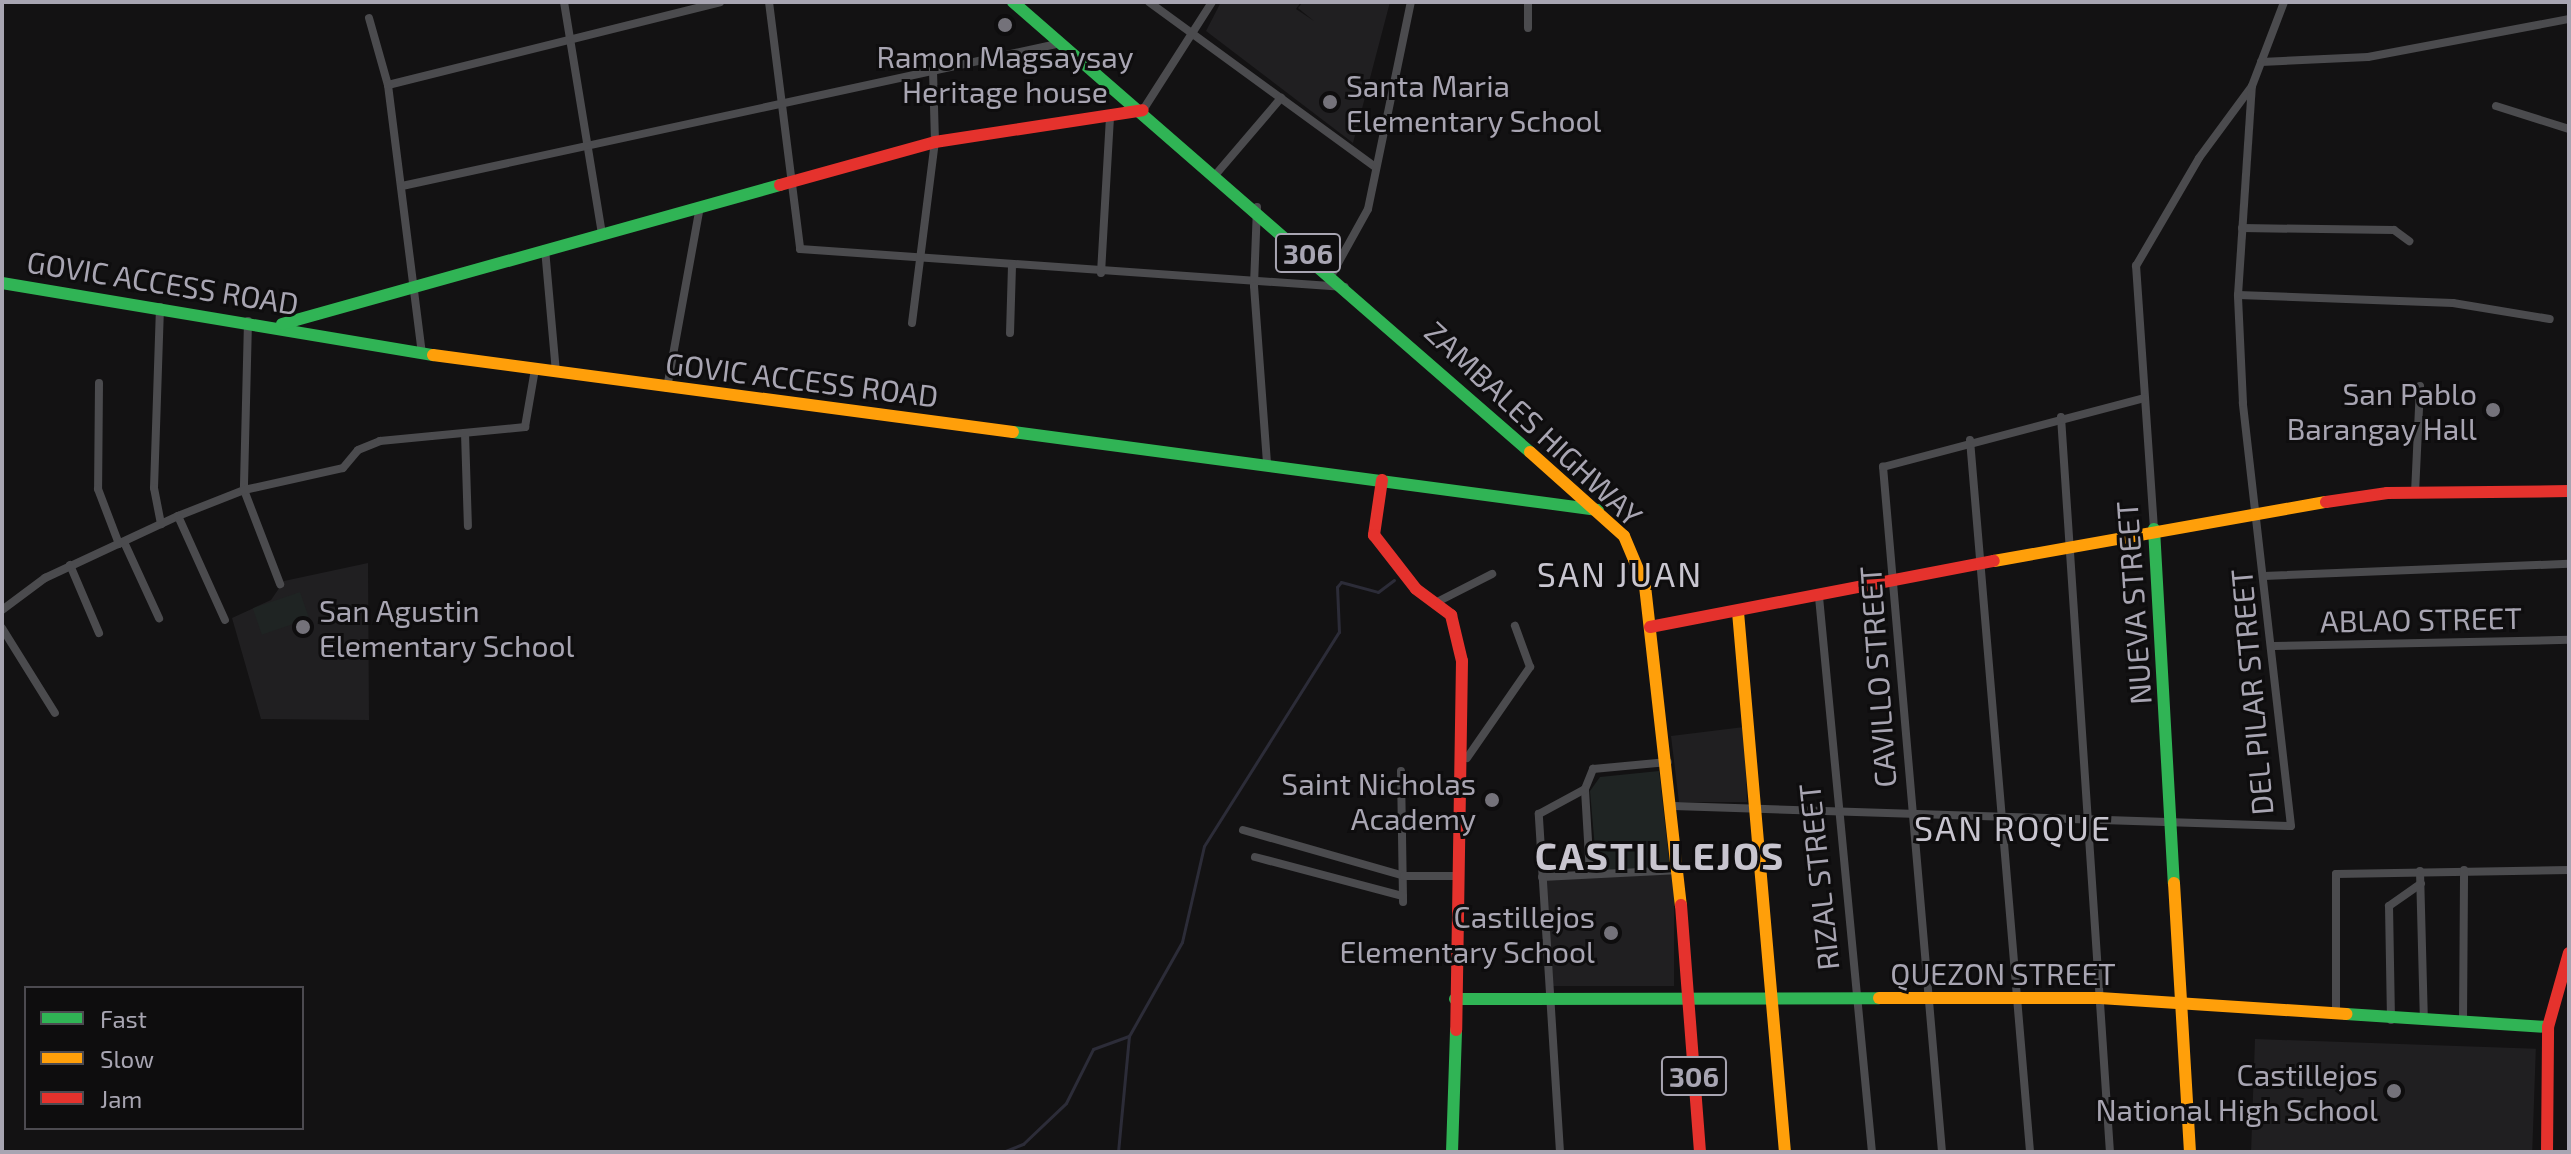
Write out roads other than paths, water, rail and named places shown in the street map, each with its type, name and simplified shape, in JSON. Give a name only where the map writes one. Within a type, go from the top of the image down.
[{"type":"main road","name":"ZAMBALES HIGHWAY","points":[[1013,2],[1257,207],[1599,510],[1638,561],[1674,806],[1700,1152]]},
{"type":"main road","points":[[279,324],[792,179],[935,142],[1110,118],[1143,110]]},
{"type":"main road","name":"GOVIC ACCESS ROAD","points":[[2,283],[279,324],[422,354],[1599,510]]},
{"type":"main road","points":[[1382,480],[1374,535],[1416,589],[1437,602],[1457,632],[1466,761],[1458,876],[1452,1152]]},
{"type":"main road","points":[[1650,627],[1894,583],[2154,529],[2415,493],[2569,491]]},
{"type":"main road","name":"NUEVA STREET","points":[[2154,529],[2176,826],[2190,1152]]},
{"type":"main road","points":[[1738,612],[1769,998],[1785,1152]]},
{"type":"main road","points":[[2547,1152],[2548,1027],[2569,953]]},
{"type":"main road","name":"QUEZON STREET","points":[[1455,999],[2100,998],[2336,1011],[2391,1020],[2548,1027]]},
{"type":"street","points":[[564,2],[602,233]]},
{"type":"street","points":[[388,85],[572,42],[720,2]]},
{"type":"street","points":[[769,2],[800,249],[1254,286],[1346,287]]},
{"type":"street","points":[[1149,2],[1197,33],[1375,167]]},
{"type":"street","points":[[1143,110],[1197,33],[1212,2]]},
{"type":"street","points":[[1332,274],[1368,209],[1411,2]]},
{"type":"street","points":[[1528,2],[1528,28]]},
{"type":"street","points":[[2252,86],[2284,2]]},
{"type":"street","points":[[369,18],[388,85],[417,286],[422,354]]},
{"type":"street","points":[[2261,62],[2368,57],[2569,19]]},
{"type":"street","points":[[402,186],[782,108],[1061,43]]},
{"type":"street","points":[[912,323],[935,142],[933,72]]},
{"type":"street","name":"DEL PILAR STREET","points":[[1674,806],[2088,824],[2291,826],[2238,295],[2252,86]]},
{"type":"street","name":"NUEVA STREET","points":[[2154,529],[2136,266],[2199,158],[2252,86]]},
{"type":"street","points":[[1217,173],[1281,98]]},
{"type":"street","points":[[2496,106],[2569,129]]},
{"type":"street","points":[[1101,273],[1110,118]]},
{"type":"street","points":[[667,388],[700,206]]},
{"type":"street","points":[[1257,207],[1254,286],[1267,465]]},
{"type":"street","points":[[2242,228],[2394,230],[2409,241]]},
{"type":"street","points":[[545,249],[556,373]]},
{"type":"street","points":[[1010,333],[1012,265]]},
{"type":"street","points":[[2238,295],[2453,303],[2550,319]]},
{"type":"street","points":[[160,306],[154,488],[161,524]]},
{"type":"street","points":[[248,321],[244,490],[280,584]]},
{"type":"street","points":[[2,610],[70,565],[178,516],[244,490],[343,468],[358,450],[380,441],[525,427],[535,369]]},
{"type":"street","points":[[99,383],[98,489],[159,618]]},
{"type":"street","points":[[2415,493],[2420,386]]},
{"type":"street","name":"CAVILLO STREET","points":[[1942,1152],[1883,467],[1970,440],[2144,398]]},
{"type":"street","points":[[2061,417],[2110,1152]]},
{"type":"street","points":[[465,433],[468,526]]},
{"type":"street","points":[[1970,440],[1985,564],[2002,821],[2030,1152]]},
{"type":"street","points":[[178,516],[225,620]]},
{"type":"street","points":[[2264,576],[2569,564]]},
{"type":"street","points":[[70,565],[99,633]]},
{"type":"street","points":[[1437,602],[1492,574]]},
{"type":"street","name":"RIZAL STREET","points":[[1819,597],[1835,812],[1872,1152]]},
{"type":"street","points":[[1466,761],[1530,667],[1515,626]]},
{"type":"street","points":[[2,628],[55,713]]},
{"type":"street","name":"ABLAO STREET","points":[[2274,646],[2569,640]]},
{"type":"street","points":[[1590,874],[1585,789],[1593,769],[1668,762]]},
{"type":"street","points":[[1255,857],[1403,899],[1401,771]]},
{"type":"street","points":[[1560,1152],[1539,814],[1585,789]]},
{"type":"street","points":[[1243,830],[1404,876],[1458,876]]},
{"type":"street","points":[[1542,877],[1680,870]]},
{"type":"street","points":[[2463,1023],[2464,870]]},
{"type":"street","points":[[2336,1011],[2336,874],[2569,870]]},
{"type":"street","points":[[2420,871],[2424,1022]]},
{"type":"street","points":[[2391,1020],[2389,906],[2421,884]]},
{"type":"waterway","points":[[1118,1152],[1129,1036],[1182,942],[1204,846],[1339,632],[1337,587],[1341,582],[1378,592],[1394,580]]},
{"type":"waterway","points":[[1003,1152],[1023,1144],[1066,1103],[1093,1049],[1129,1036]]},
{"type":"place","name":"Ramon Magsaysay Heritage house","points":[[1005,25]]},
{"type":"place","name":"Santa Maria Elementary School","points":[[1330,102]]},
{"type":"place","name":"San Pablo Barangay Hall","points":[[2493,410]]},
{"type":"place","name":"San Agustin Elementary School","points":[[303,627]]},
{"type":"place","name":"Saint Nicholas Academy","points":[[1492,800]]},
{"type":"place","name":"Castillejos Elementary School","points":[[1611,933]]},
{"type":"place","name":"Castillejos National High School","points":[[2394,1091]]},
{"type":"district","name":"SAN JUAN","points":[[1620,574]]},
{"type":"district","name":"SAN ROQUE","points":[[2013,828]]},
{"type":"district","name":"CASTILLEJOS","points":[[1660,856]]}]
